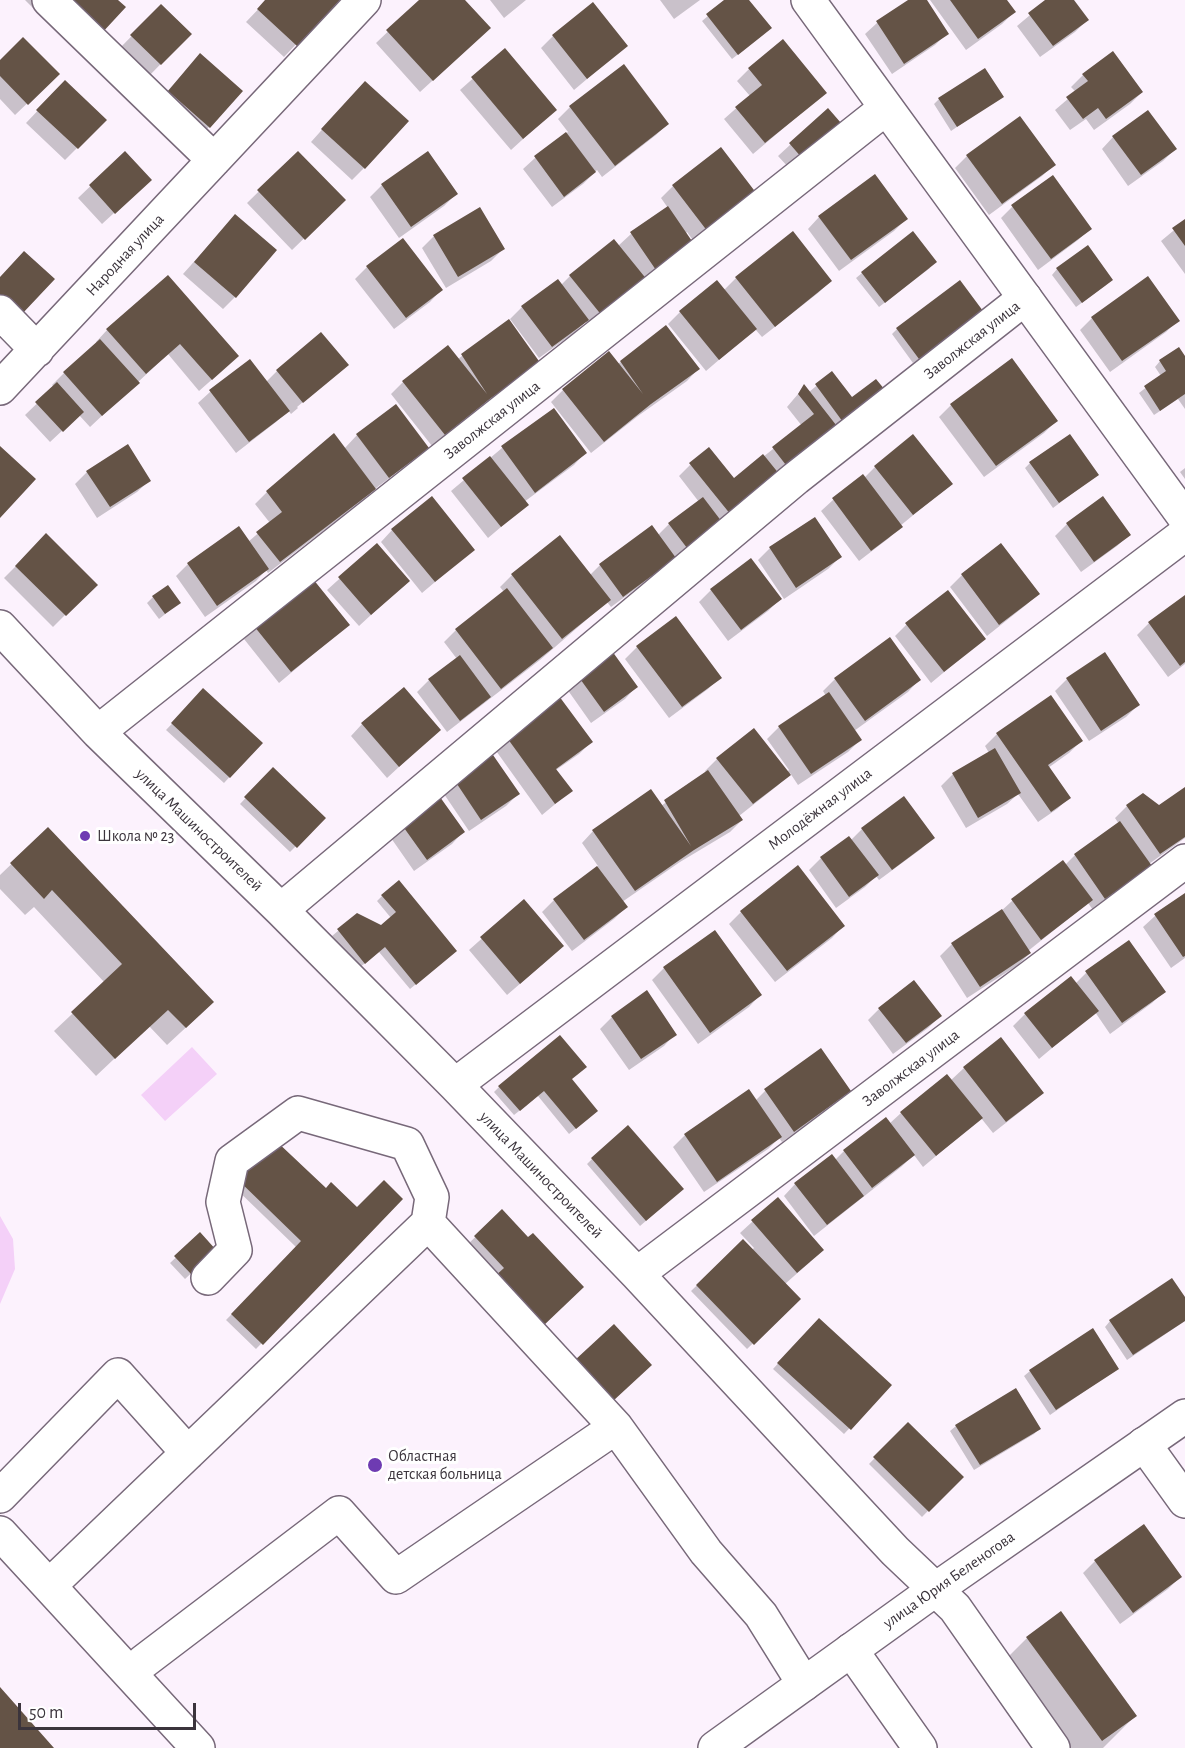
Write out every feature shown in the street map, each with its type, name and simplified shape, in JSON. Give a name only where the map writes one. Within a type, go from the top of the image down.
[{"type":"street","points":[[49,0],[214,160]]},
{"type":"street","name":"Народная улица","points":[[0,388],[364,0]]},
{"type":"street","name":"Заволжская улица","points":[[808,0],[1185,518]]},
{"type":"street","name":"Заволжская улица","points":[[98,732],[886,108]]},
{"type":"street","name":"Заволжская улица","points":[[281,910],[796,478],[1025,298]]},
{"type":"street","points":[[0,312],[37,350]]},
{"type":"street","name":"Молодёжная улица","points":[[455,1085],[1185,534]]},
{"type":"street","name":"улица Машиностроителей","points":[[0,627],[98,732],[281,910],[455,1085],[637,1274],[895,1551],[955,1608],[1053,1748]]},
{"type":"street","name":"Заволжская улица","points":[[637,1274],[1185,861]]},
{"type":"street","points":[[49,1586],[428,1224],[432,1197],[407,1144],[298,1113],[232,1161],[224,1202],[235,1250],[208,1278]]},
{"type":"street","points":[[428,1224],[616,1427],[706,1552],[761,1615],[804,1684]]},
{"type":"street","points":[[0,1496],[118,1375],[188,1453]]},
{"type":"street","name":"улица Юрия Беленогова","points":[[715,1748],[936,1589],[1185,1416]]},
{"type":"street","points":[[143,1662],[339,1513],[396,1576],[616,1427]]},
{"type":"street","points":[[1144,1444],[1185,1501]]},
{"type":"street","points":[[0,1533],[198,1748]]},
{"type":"street","points":[[851,1650],[920,1748]]},
{"type":"shaded area","points":[[192,1047],[217,1074],[165,1121],[141,1095]]},
{"type":"shaded area","points":[[0,1216],[13,1239],[15,1269],[0,1304]]},
{"type":"building","points":[[70,0],[118,0],[126,7],[101,34]]},
{"type":"building","points":[[265,0],[340,0],[297,46],[257,9]]},
{"type":"building","points":[[419,0],[465,0],[491,28],[433,81],[386,30]]},
{"type":"building","points":[[724,0],[749,0],[772,28],[738,55],[706,14]]},
{"type":"building","points":[[908,0],[927,0],[949,34],[904,64],[876,21]]},
{"type":"building","points":[[950,0],[1007,0],[1016,12],[978,39]]},
{"type":"building","points":[[1045,0],[1074,0],[1089,20],[1053,46],[1028,13]]},
{"type":"building","points":[[593,2],[628,46],[587,79],[552,35]]},
{"type":"building","points":[[161,4],[192,34],[161,65],[130,35]]},
{"type":"building","points":[[23,37],[60,74],[28,105],[0,76],[0,60]]},
{"type":"building","points":[[783,39],[827,93],[765,143],[735,107],[762,85],[748,68]]},
{"type":"building","points":[[505,48],[557,110],[523,139],[471,77]]},
{"type":"building","points":[[1113,51],[1143,92],[1106,119],[1098,108],[1083,119],[1066,97],[1088,81],[1082,74]]},
{"type":"building","points":[[200,53],[243,91],[210,128],[168,91]]},
{"type":"building","points":[[624,64],[669,124],[615,166],[569,106]]},
{"type":"building","points":[[985,68],[1004,97],[957,127],[938,98]]},
{"type":"building","points":[[65,80],[107,120],[78,149],[36,110]]},
{"type":"building","points":[[365,81],[409,121],[365,169],[321,129]]},
{"type":"building","points":[[828,108],[841,123],[802,158],[789,143]]},
{"type":"building","points":[[1148,110],[1177,149],[1141,175],[1112,136]]},
{"type":"building","points":[[1020,116],[1056,165],[1002,204],[966,155]]},
{"type":"building","points":[[566,132],[596,172],[564,197],[534,156]]},
{"type":"building","points":[[721,147],[757,194],[708,232],[672,185]]},
{"type":"building","points":[[125,151],[152,180],[115,214],[89,185]]},
{"type":"building","points":[[298,151],[346,200],[305,240],[257,190]]},
{"type":"building","points":[[428,151],[458,194],[411,227],[381,184]]},
{"type":"building","points":[[875,174],[908,219],[851,260],[818,216]]},
{"type":"building","points":[[1053,175],[1092,229],[1051,259],[1011,205]]},
{"type":"building","points":[[668,206],[696,247],[658,273],[630,232]]},
{"type":"building","points":[[480,207],[505,249],[458,277],[433,235]]},
{"type":"building","points":[[235,214],[277,250],[236,298],[194,262]]},
{"type":"building","points":[[1185,219],[1185,246],[1172,228]]},
{"type":"building","points":[[793,231],[832,281],[775,327],[735,277]]},
{"type":"building","points":[[913,231],[937,262],[885,303],[861,272]]},
{"type":"building","points":[[403,238],[443,290],[406,318],[366,266]]},
{"type":"building","points":[[614,239],[648,281],[603,317],[569,275]]},
{"type":"building","points":[[1088,245],[1113,280],[1082,303],[1056,268]]},
{"type":"building","points":[[24,251],[55,279],[22,314],[0,294],[0,277]]},
{"type":"building","points":[[168,275],[239,356],[212,380],[180,344],[146,374],[106,329]]},
{"type":"building","points":[[1148,276],[1180,321],[1122,361],[1091,317]]},
{"type":"building","points":[[558,279],[589,320],[552,347],[521,306]]},
{"type":"building","points":[[717,280],[757,329],[719,360],[679,311]]},
{"type":"building","points":[[960,280],[983,311],[919,359],[896,328]]},
{"type":"building","points":[[509,319],[541,364],[491,398],[445,435],[402,381],[448,345],[487,394],[461,354]]},
{"type":"building","points":[[666,325],[700,369],[604,442],[562,389],[609,351],[643,394],[620,361]]},
{"type":"building","points":[[321,332],[349,365],[303,403],[276,370]]},
{"type":"building","points":[[100,339],[140,383],[102,416],[63,372]]},
{"type":"building","points":[[1179,347],[1185,356],[1185,394],[1160,411],[1144,386],[1166,371],[1159,360]]},
{"type":"building","points":[[1012,358],[1058,421],[996,466],[950,404]]},
{"type":"building","points":[[250,359],[290,411],[249,442],[209,390]]},
{"type":"building","points":[[832,371],[852,397],[876,379],[894,401],[851,433],[815,384]]},
{"type":"building","points":[[57,382],[84,412],[63,432],[35,402]]},
{"type":"building","points":[[804,384],[847,439],[796,478],[772,447],[814,414],[798,394]]},
{"type":"building","points":[[396,404],[429,448],[389,478],[356,434]]},
{"type":"building","points":[[554,408],[587,453],[535,493],[501,446]]},
{"type":"building","points":[[334,433],[376,489],[280,562],[256,532],[282,512],[266,491]]},
{"type":"building","points":[[913,434],[953,484],[913,515],[874,466]]},
{"type":"building","points":[[1070,434],[1099,475],[1059,503],[1029,462]]},
{"type":"building","points":[[128,444],[151,481],[110,507],[86,471]]},
{"type":"building","points":[[0,446],[36,479],[0,518]]},
{"type":"building","points":[[709,447],[734,478],[763,454],[780,475],[731,515],[689,463]]},
{"type":"building","points":[[490,456],[529,505],[501,527],[462,478]]},
{"type":"building","points":[[863,474],[903,527],[871,551],[832,498]]},
{"type":"building","points":[[432,496],[475,550],[435,582],[391,529]]},
{"type":"building","points":[[1103,496],[1131,535],[1094,562],[1066,523]]},
{"type":"building","points":[[703,497],[722,522],[687,548],[668,523]]},
{"type":"building","points":[[815,517],[842,557],[796,588],[769,547]]},
{"type":"building","points":[[652,525],[676,558],[623,597],[599,564]]},
{"type":"building","points":[[239,526],[269,569],[217,606],[187,563]]},
{"type":"building","points":[[46,533],[98,585],[66,616],[15,566]]},
{"type":"building","points":[[560,535],[611,600],[562,639],[511,574]]},
{"type":"building","points":[[377,543],[410,581],[371,615],[338,577]]},
{"type":"building","points":[[1001,543],[1040,594],[999,625],[961,574]]},
{"type":"building","points":[[751,558],[782,599],[741,630],[710,589]]},
{"type":"building","points":[[313,579],[350,625],[291,672],[254,626]]},
{"type":"building","points":[[168,585],[181,603],[165,614],[152,596]]},
{"type":"building","points":[[507,588],[553,648],[501,689],[455,629]]},
{"type":"building","points":[[948,590],[986,639],[944,672],[905,623]]},
{"type":"building","points":[[1185,595],[1185,662],[1180,666],[1148,622]]},
{"type":"building","points":[[676,616],[722,678],[682,707],[636,646]]},
{"type":"building","points":[[890,637],[921,680],[865,721],[834,678]]},
{"type":"building","points":[[612,651],[638,687],[604,712],[578,676]]},
{"type":"building","points":[[1105,652],[1140,705],[1101,731],[1066,678]]},
{"type":"building","points":[[460,655],[491,697],[460,721],[428,679]]},
{"type":"building","points":[[404,687],[441,730],[399,767],[361,723]]},
{"type":"building","points":[[203,688],[263,743],[230,778],[171,723]]},
{"type":"building","points":[[829,692],[862,740],[811,774],[778,726]]},
{"type":"building","points":[[1051,695],[1083,741],[1048,765],[1071,798],[1051,812],[996,733]]},
{"type":"building","points":[[559,696],[593,742],[556,769],[573,791],[555,804],[505,735]]},
{"type":"building","points":[[754,728],[791,775],[753,804],[716,758]]},
{"type":"building","points":[[995,748],[1021,793],[978,818],[952,773]]},
{"type":"building","points":[[493,755],[520,794],[481,820],[455,781]]},
{"type":"building","points":[[273,767],[326,818],[297,848],[244,797]]},
{"type":"building","points":[[708,770],[743,820],[694,850],[635,891],[592,830],[651,789],[691,846],[664,800]]},
{"type":"building","points":[[1185,787],[1185,837],[1160,854],[1126,805],[1143,793],[1159,805]]},
{"type":"building","points":[[904,796],[935,838],[892,870],[861,828]]},
{"type":"building","points":[[440,797],[465,832],[427,860],[402,825]]},
{"type":"building","points":[[1120,821],[1152,866],[1105,899],[1074,854]]},
{"type":"building","points":[[48,827],[214,1002],[186,1028],[168,1010],[115,1059],[71,1012],[122,964],[52,890],[44,899],[10,863]]},
{"type":"building","points":[[849,836],[879,875],[849,897],[820,857]]},
{"type":"building","points":[[1063,860],[1093,900],[1041,940],[1011,899]]},
{"type":"building","points":[[798,865],[845,926],[787,971],[740,911]]},
{"type":"building","points":[[597,866],[628,907],[584,940],[553,899]]},
{"type":"building","points":[[399,880],[457,951],[416,985],[385,947],[365,964],[337,929],[357,913],[381,925],[396,912],[381,895]]},
{"type":"building","points":[[1185,893],[1185,956],[1183,957],[1154,914]]},
{"type":"building","points":[[524,899],[564,946],[520,984],[480,937]]},
{"type":"building","points":[[1002,909],[1031,953],[980,987],[951,943]]},
{"type":"building","points":[[715,930],[762,995],[710,1033],[663,967]]},
{"type":"building","points":[[1129,940],[1166,992],[1122,1023],[1085,971]]},
{"type":"building","points":[[1071,976],[1099,1011],[1052,1048],[1024,1013]]},
{"type":"building","points":[[914,980],[942,1016],[906,1043],[878,1008]]},
{"type":"building","points":[[647,990],[677,1035],[641,1059],[611,1016]]},
{"type":"building","points":[[560,1035],[587,1067],[572,1079],[598,1111],[576,1129],[544,1091],[520,1111],[498,1086]]},
{"type":"building","points":[[1001,1037],[1044,1093],[1006,1122],[963,1067]]},
{"type":"building","points":[[821,1048],[851,1091],[794,1132],[764,1089]]},
{"type":"building","points":[[947,1074],[983,1118],[936,1156],[900,1112]]},
{"type":"building","points":[[749,1089],[782,1137],[717,1182],[684,1134]]},
{"type":"building","points":[[886,1117],[915,1155],[872,1188],[843,1150]]},
{"type":"building","points":[[628,1125],[684,1189],[646,1221],[591,1158]]},
{"type":"building","points":[[274,1139],[326,1188],[331,1182],[357,1207],[384,1180],[403,1199],[263,1345],[231,1314],[301,1241],[236,1178]]},
{"type":"building","points":[[832,1154],[864,1196],[827,1225],[794,1183]]},
{"type":"building","points":[[778,1197],[824,1250],[797,1273],[751,1220]]},
{"type":"building","points":[[502,1209],[528,1237],[533,1233],[584,1287],[542,1327],[494,1277],[504,1268],[474,1236]]},
{"type":"building","points":[[200,1232],[217,1251],[191,1274],[174,1256]]},
{"type":"building","points":[[743,1239],[801,1299],[754,1345],[696,1285]]},
{"type":"building","points":[[1172,1278],[1185,1297],[1185,1321],[1133,1355],[1109,1320]]},
{"type":"building","points":[[819,1318],[892,1385],[851,1430],[777,1363]]},
{"type":"building","points":[[614,1324],[652,1365],[613,1401],[575,1360]]},
{"type":"building","points":[[1093,1328],[1119,1369],[1056,1410],[1029,1370]]},
{"type":"building","points":[[1016,1388],[1041,1429],[980,1465],[955,1425]]},
{"type":"building","points":[[908,1422],[964,1477],[929,1512],[873,1457]]},
{"type":"building","points":[[1144,1524],[1182,1577],[1133,1613],[1094,1560]]},
{"type":"building","points":[[1061,1611],[1137,1716],[1102,1741],[1026,1637]]},
{"type":"building","points":[[0,1687],[54,1748],[0,1748]]},
{"type":"place","name":"Школа № 23","points":[[85,836]]},
{"type":"place","name":"Областная детская больница","points":[[375,1465]]}]
